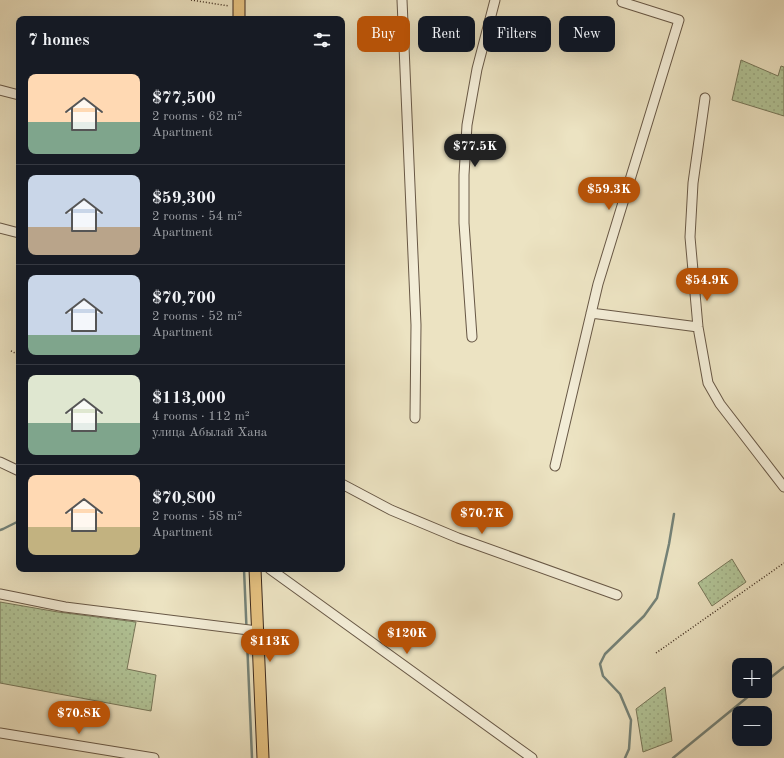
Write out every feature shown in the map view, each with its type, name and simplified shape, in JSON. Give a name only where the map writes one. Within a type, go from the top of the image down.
[{"type":"main road","points":[[255,572],[263,758]]},
{"type":"street","points":[[402,0],[416,324],[415,418]]},
{"type":"street","points":[[472,337],[464,223],[464,175],[467,125],[477,69],[495,0]]},
{"type":"street","points":[[555,466],[598,284],[679,20],[622,2],[623,0]]},
{"type":"street","points":[[0,90],[16,94]]},
{"type":"street","points":[[705,98],[693,183],[690,237],[698,327],[708,383],[720,404],[784,487]]},
{"type":"street","points":[[0,228],[16,232]]},
{"type":"street","points":[[591,313],[698,327]]},
{"type":"street","points":[[0,462],[16,470]]},
{"type":"street","points":[[345,486],[391,510],[458,538],[617,595]]},
{"type":"street","points":[[274,572],[532,758]]},
{"type":"street","points":[[0,594],[65,607],[257,631]]},
{"type":"street","points":[[0,734],[154,758]]},
{"type":"path","points":[[191,0],[239,9]]},
{"type":"path","points":[[11,351],[16,354]]},
{"type":"path","points":[[656,654],[784,563]]},
{"type":"green space","points":[[741,60],[778,76],[781,66],[784,67],[784,116],[732,100]]},
{"type":"green space","points":[[732,559],[746,582],[712,606],[698,583]]},
{"type":"green space","points":[[0,602],[58,612],[136,622],[127,669],[156,675],[151,711],[0,683]]},
{"type":"green space","points":[[665,687],[672,741],[643,752],[636,709]]},
{"type":"waterway","points":[[625,758],[629,749],[631,720],[620,694],[603,676],[600,664],[605,654],[644,616],[657,598],[674,514]]},
{"type":"waterway","points":[[0,530],[16,522]]},
{"type":"waterway","points":[[244,572],[252,758]]},
{"type":"waterway","points":[[772,676],[784,667]]},
{"type":"waterway","points":[[673,758],[746,698]]}]
